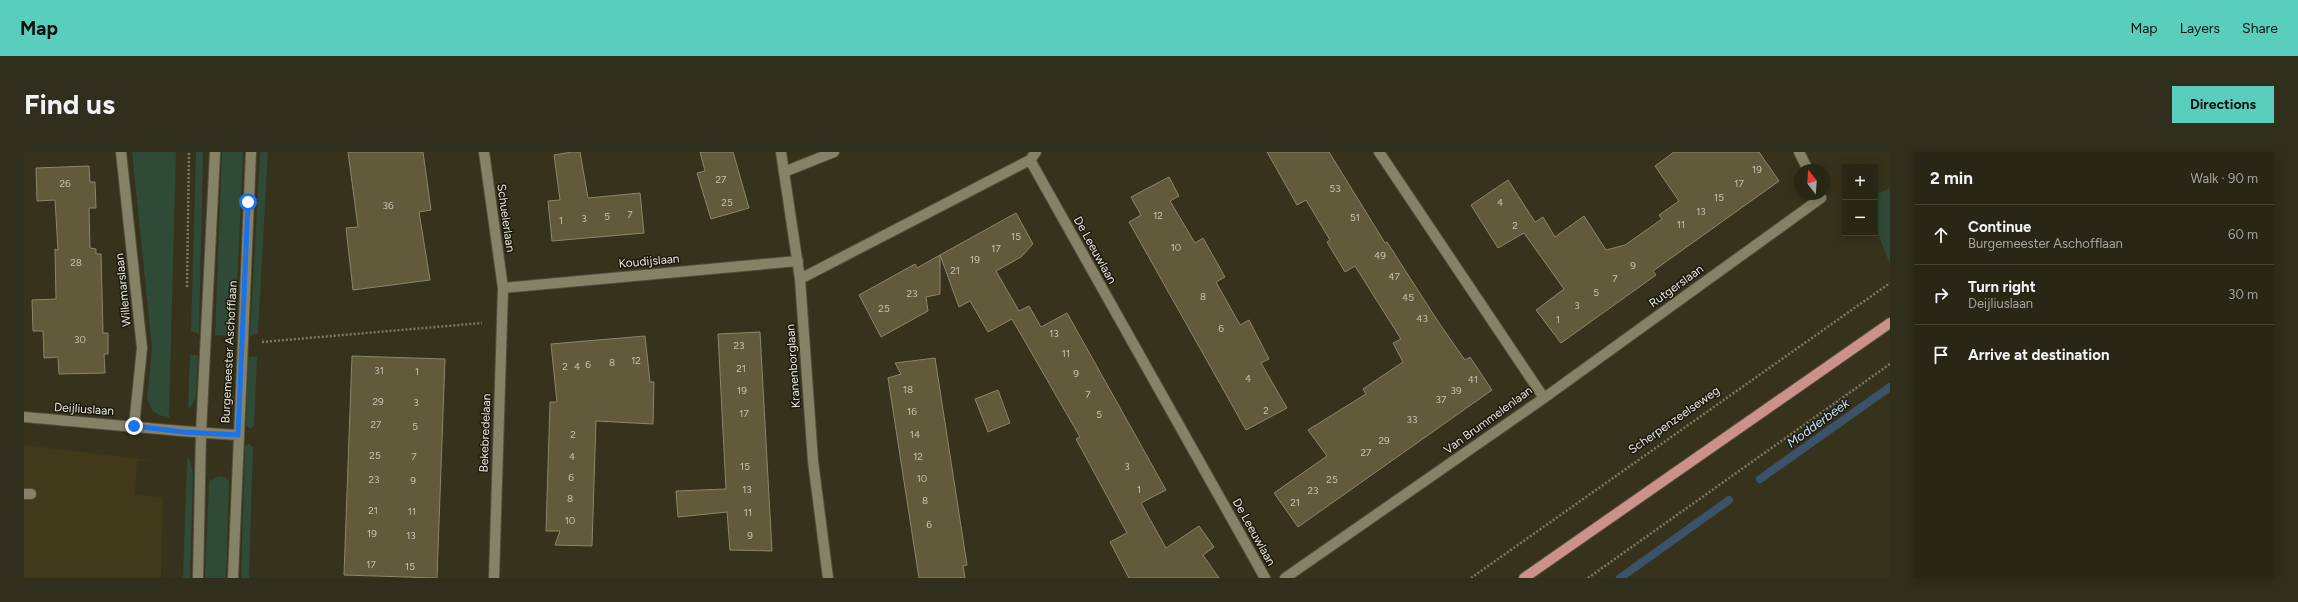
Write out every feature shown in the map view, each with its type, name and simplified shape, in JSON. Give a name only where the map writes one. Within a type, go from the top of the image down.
[{"type":"main road","points":[[1524,578],[1890,323]]},
{"type":"street","name":"Willemarslaan","points":[[121,152],[142,348],[134,426]]},
{"type":"street","name":"Burgemeester Aschofflaan","points":[[198,578],[201,433],[215,152]]},
{"type":"street","name":"Burgemeester Aschofflaan","points":[[233,578],[251,152]]},
{"type":"street","name":"Schuelerlaan","points":[[484,152],[503,288]]},
{"type":"street","name":"Kranenborglaan","points":[[781,152],[800,279],[814,461],[828,578]]},
{"type":"street","points":[[784,172],[834,152]]},
{"type":"street","name":"Van Brummelenlaan","points":[[1285,578],[1544,398],[1379,152]]},
{"type":"street","points":[[1799,152],[1805,164]]},
{"type":"street","name":"De Leeuwlaan","points":[[800,279],[1033,156],[1265,578]]},
{"type":"street","name":"Rutgerslaan","points":[[1544,398],[1818,200]]},
{"type":"street","name":"Koudijslaan","points":[[503,288],[798,261]]},
{"type":"street","name":"Bekebredelaan","points":[[494,578],[503,288]]},
{"type":"street","name":"Deijliuslaan","points":[[24,417],[238,435]]},
{"type":"path","name":"Scherpenzeelseweg","points":[[1472,578],[1890,283]]},
{"type":"path","points":[[263,342],[502,320]]},
{"type":"path","points":[[1588,578],[1890,364]]},
{"type":"shaded area","points":[[24,445],[164,462],[137,460],[135,495],[163,497],[161,578],[24,578]]},
{"type":"green space","points":[[132,152],[176,152],[169,418],[159,415],[153,411],[147,399],[152,348]]},
{"type":"green space","points":[[196,152],[203,152],[199,334],[191,331]]},
{"type":"green space","points":[[222,152],[243,152],[235,336],[215,335]]},
{"type":"green space","points":[[260,152],[268,152],[258,333],[250,336]]},
{"type":"green space","points":[[1890,188],[1890,264],[1878,234],[1878,194]]},
{"type":"green space","points":[[190,355],[198,355],[196,397],[190,409],[188,406]]},
{"type":"green space","points":[[248,357],[257,357],[254,426],[250,429],[246,425]]},
{"type":"green space","points":[[248,443],[253,447],[249,578],[241,578],[245,447]]},
{"type":"green space","points":[[189,458],[193,474],[190,578],[183,578],[187,459]]},
{"type":"green space","points":[[218,476],[225,477],[229,481],[226,578],[205,578],[209,481]]},
{"type":"building","points":[[348,152],[423,152],[431,210],[419,212],[430,280],[353,290],[346,228],[358,227]]},
{"type":"building","points":[[580,152],[588,198],[640,193],[644,233],[552,241],[548,201],[560,200],[554,155]]},
{"type":"building","points":[[700,152],[733,152],[749,208],[711,219],[697,173],[705,171]]},
{"type":"building","points":[[1267,152],[1329,152],[1385,243],[1387,242],[1439,323],[1465,360],[1470,357],[1492,390],[1298,527],[1274,493],[1327,456],[1308,430],[1366,394],[1363,389],[1403,362],[1393,343],[1401,339],[1355,266],[1345,272],[1327,242],[1330,240],[1306,200],[1297,205]]},
{"type":"building","points":[[1674,152],[1759,152],[1779,181],[1653,271],[1656,275],[1561,343],[1536,310],[1564,289],[1524,233],[1498,248],[1471,205],[1508,180],[1535,222],[1543,217],[1555,237],[1584,216],[1606,250],[1625,245],[1662,219],[1659,215],[1679,201],[1655,166]]},
{"type":"building","points":[[89,166],[90,182],[95,182],[96,208],[89,208],[90,248],[96,249],[96,254],[101,254],[103,333],[108,333],[108,354],[104,354],[105,373],[59,374],[58,357],[44,358],[43,331],[33,331],[32,300],[56,299],[55,249],[58,250],[55,200],[37,201],[36,168]]},
{"type":"building","points":[[1169,177],[1179,196],[1170,201],[1195,243],[1203,238],[1225,277],[1216,282],[1240,325],[1249,320],[1269,359],[1261,363],[1287,408],[1246,430],[1129,222],[1141,215],[1131,197]]},
{"type":"building","points":[[1016,213],[1033,244],[1021,257],[996,271],[1019,311],[1029,306],[1041,327],[1067,313],[1166,490],[1141,503],[1166,548],[1199,526],[1214,547],[1203,555],[1219,578],[1129,578],[1110,542],[1127,533],[1076,439],[1080,437],[1012,319],[988,332],[970,301],[959,307],[940,255]]},
{"type":"building","points":[[940,255],[940,294],[926,297],[928,311],[881,337],[859,295],[915,264],[917,268]]},
{"type":"building","points":[[760,332],[772,551],[730,550],[727,512],[678,517],[676,491],[726,489],[718,334]]},
{"type":"building","points":[[645,336],[650,382],[654,382],[653,424],[596,421],[592,546],[555,545],[560,531],[546,531],[550,402],[557,402],[551,344]]},
{"type":"building","points":[[352,356],[445,359],[437,578],[344,575]]},
{"type":"building","points":[[935,358],[967,565],[963,566],[965,578],[919,578],[888,378],[901,374],[895,363]]},
{"type":"building","points":[[998,390],[1010,423],[988,432],[975,399]]},
{"type":"waterway","name":"Modderbeek","points":[[1760,479],[1890,387]]},
{"type":"waterway","name":"Modderbeek","points":[[1620,578],[1729,500]]},
{"type":"route","points":[[134,426],[183,432],[238,435],[248,202]]}]
